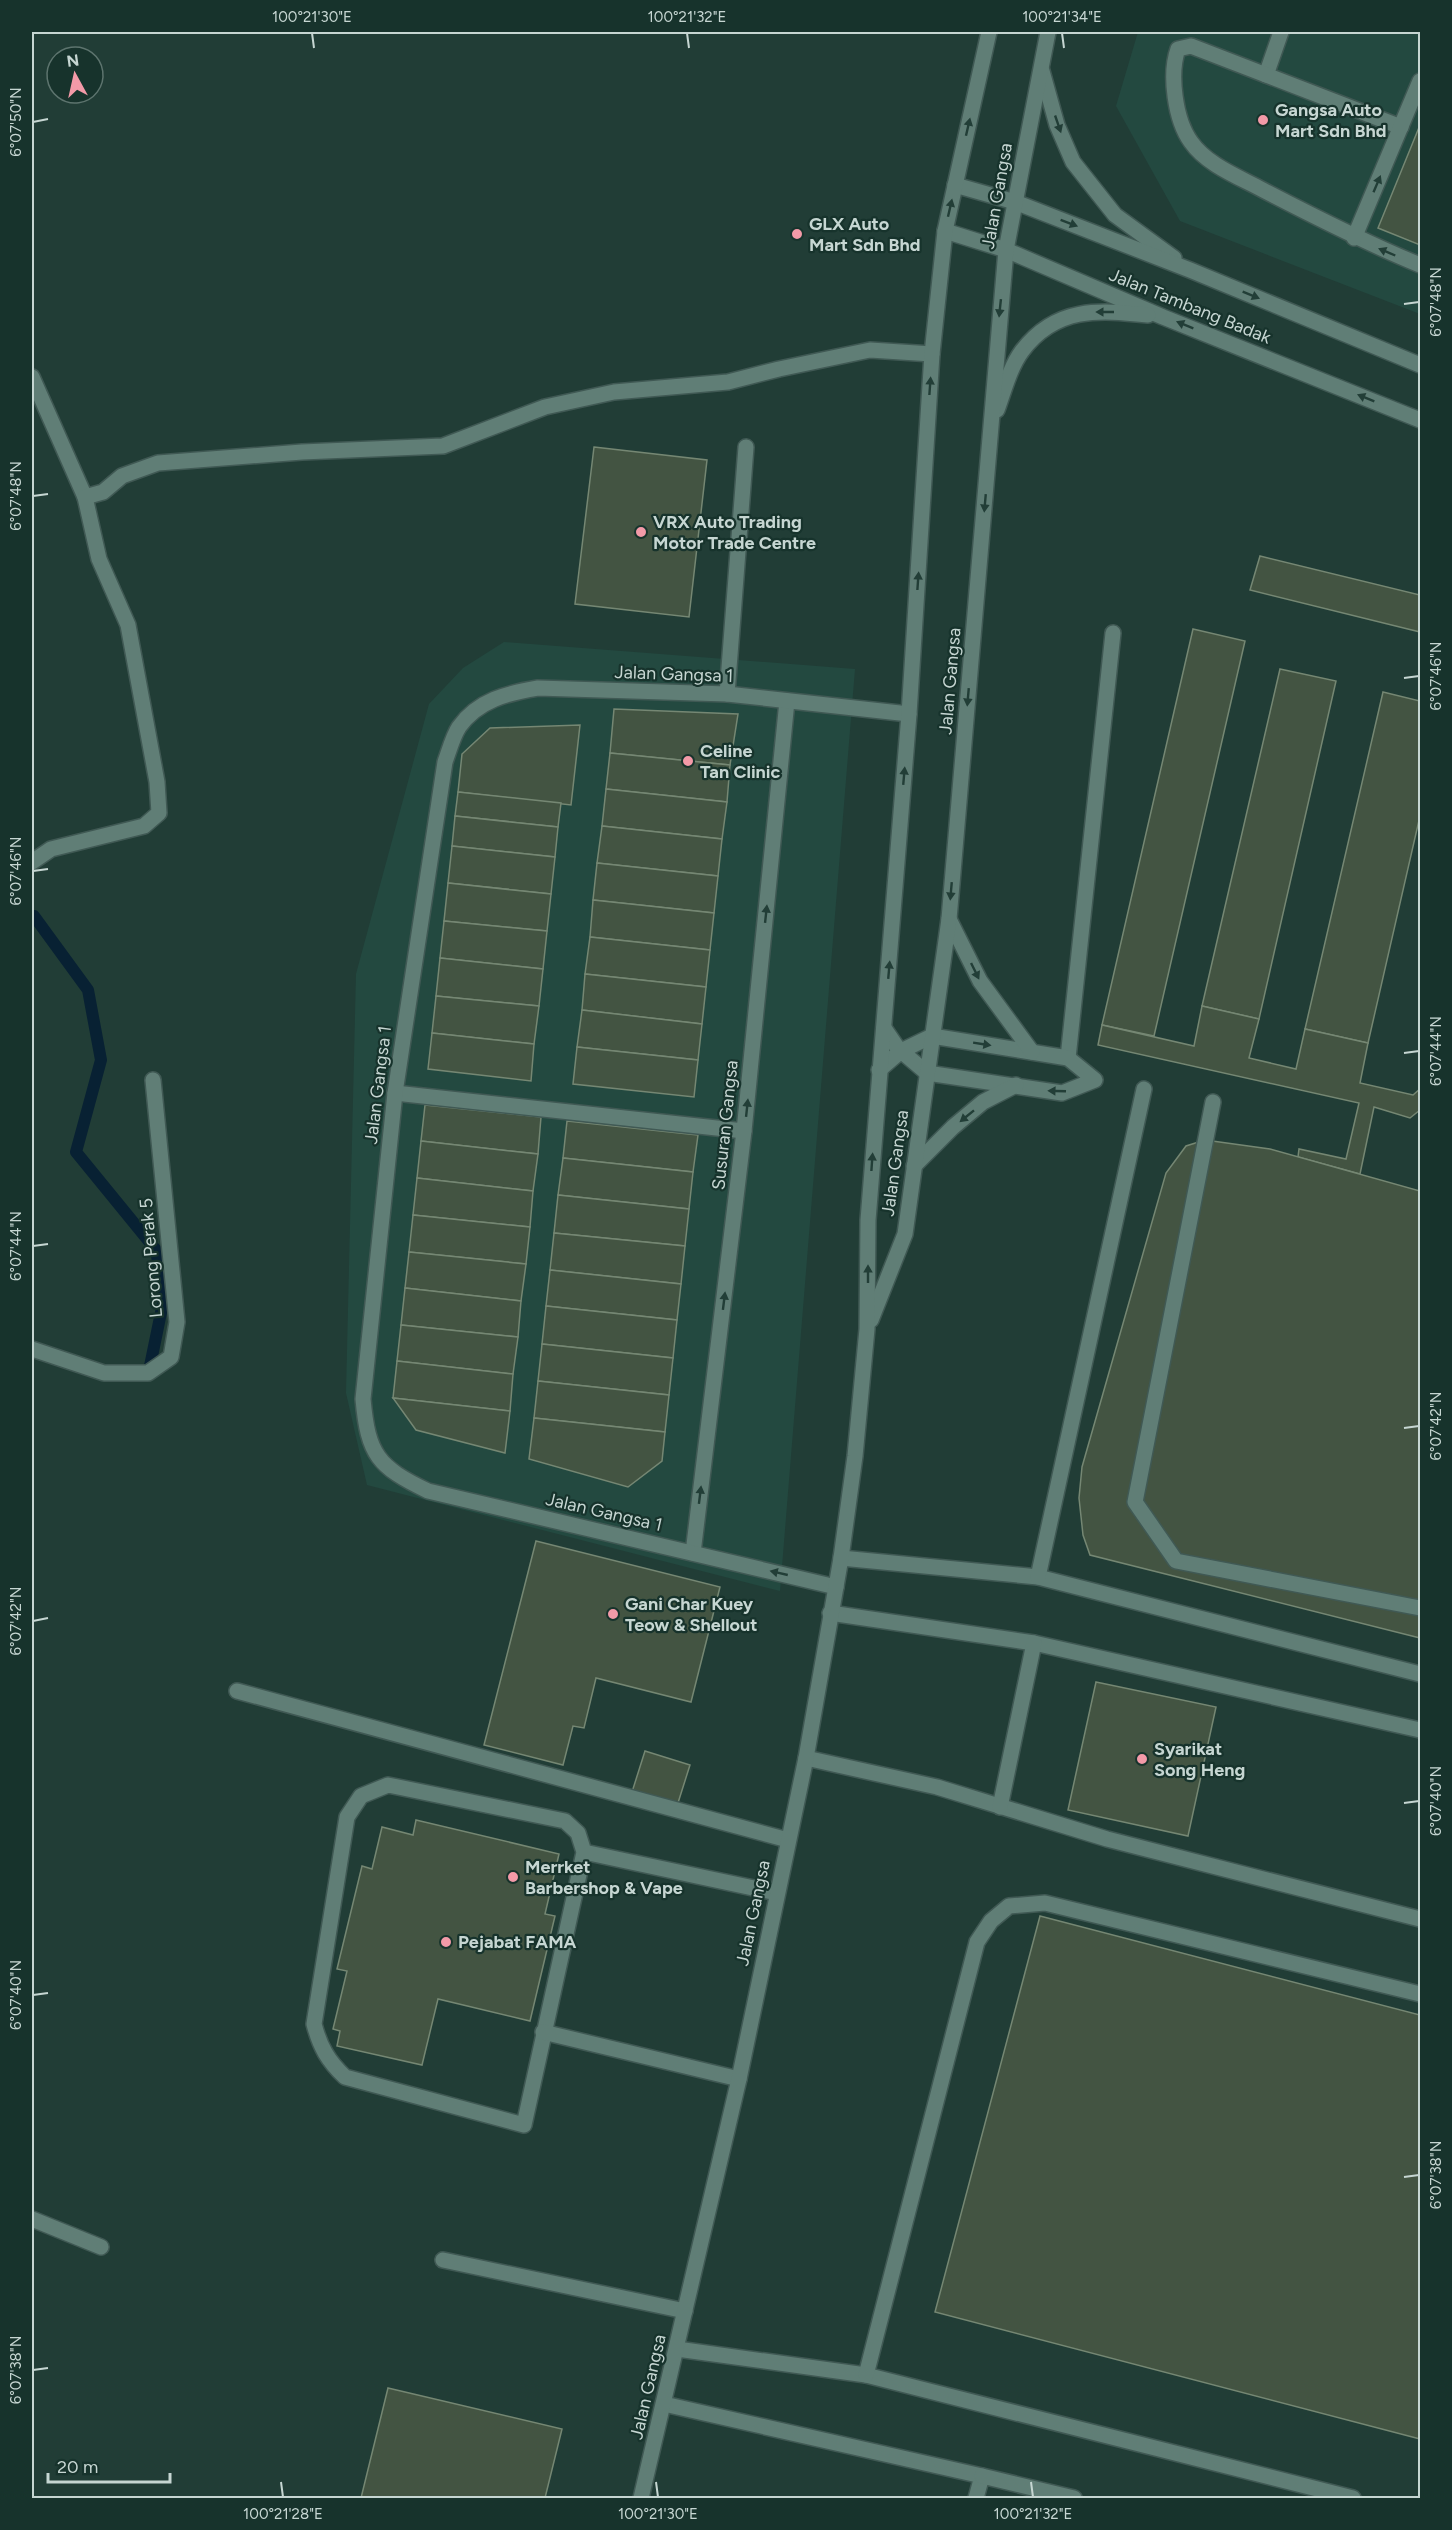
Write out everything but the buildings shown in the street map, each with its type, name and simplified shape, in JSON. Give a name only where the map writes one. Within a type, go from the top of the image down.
[{"type":"street","name":"Jalan Gangsa","points":[[641,2499],[739,2079],[806,1758],[841,1558],[855,1456],[867,1329],[868,1220],[909,714],[932,354],[945,231],[989,32]]},
{"type":"street","name":"Jalan Gangsa","points":[[867,1329],[905,1234],[949,919],[1006,250],[1048,32]]},
{"type":"street","points":[[1266,75],[1281,32]]},
{"type":"street","points":[[1401,127],[1191,46],[1178,49],[1173,62],[1178,116],[1191,142],[1216,165],[1354,238],[1420,265]]},
{"type":"street","points":[[1041,68],[1058,125],[1073,162],[1115,215],[1190,270]]},
{"type":"street","points":[[1354,238],[1420,81]]},
{"type":"street","name":"Jalan Tambang Badak","points":[[955,184],[1015,202],[1190,270],[1420,364]]},
{"type":"street","name":"Jalan Tambang Badak","points":[[945,231],[1006,250],[1420,420]]},
{"type":"street","points":[[991,426],[1021,352],[1050,325],[1073,314],[1103,311],[1163,316]]},
{"type":"street","points":[[85,497],[103,492],[122,476],[158,463],[302,452],[443,446],[545,407],[614,392],[728,382],[870,350],[932,354]]},
{"type":"street","points":[[32,377],[85,497],[99,559],[128,625],[157,782],[159,813],[144,826],[51,849],[32,862]]},
{"type":"street","points":[[727,694],[746,447]]},
{"type":"street","points":[[1068,1058],[1113,633]]},
{"type":"street","name":"Jalan Gangsa 1","points":[[836,1587],[428,1491],[397,1476],[378,1458],[366,1428],[363,1399],[395,1093],[445,762],[459,727],[480,706],[507,693],[538,688],[727,694],[909,714]]},
{"type":"street","name":"Susuran Gangsa","points":[[693,1553],[744,1131],[787,701]]},
{"type":"street","points":[[949,919],[980,981],[1032,1052]]},
{"type":"street","points":[[879,1070],[901,1052],[932,1036],[1068,1058],[1095,1080],[1062,1093],[927,1073],[901,1052],[884,1028]]},
{"type":"street","name":"Lorong Perak 5","points":[[32,1349],[104,1373],[148,1373],[171,1357],[177,1322],[153,1080]]},
{"type":"street","points":[[914,1166],[953,1126],[983,1102],[1016,1085]]},
{"type":"street","points":[[1038,1577],[1144,1089]]},
{"type":"street","points":[[395,1093],[744,1131]]},
{"type":"street","points":[[1213,1102],[1135,1502],[1176,1561],[1420,1608]]},
{"type":"street","points":[[841,1558],[1038,1577],[1420,1674]]},
{"type":"street","points":[[831,1613],[1034,1643],[1420,1730]]},
{"type":"street","points":[[1000,1807],[1034,1643]]},
{"type":"street","points":[[237,1691],[788,1840]]},
{"type":"street","points":[[806,1758],[937,1787],[1107,1839],[1420,1919]]},
{"type":"street","points":[[388,1785],[565,1821],[578,1833],[584,1852],[524,2124],[345,2077],[329,2062],[319,2045],[314,2024],[347,1817],[361,1796],[388,1785]]},
{"type":"street","points":[[584,1852],[777,1893]]},
{"type":"street","points":[[866,2374],[977,1942],[991,1921],[1009,1906],[1046,1904],[1420,1994]]},
{"type":"street","points":[[543,2032],[739,2079]]},
{"type":"street","points":[[32,2219],[101,2247]]},
{"type":"street","points":[[443,2260],[686,2311]]},
{"type":"street","points":[[677,2349],[866,2374],[1353,2499]]},
{"type":"street","points":[[664,2404],[1074,2499]]},
{"type":"street","points":[[976,2499],[982,2476]]},
{"type":"shaded area","points":[[1138,32],[1420,32],[1420,314],[1180,221],[1116,106]]},
{"type":"shaded area","points":[[504,642],[855,669],[780,1591],[367,1485],[346,1393],[356,974],[429,704],[463,668]]},
{"type":"waterway","points":[[34,916],[88,990],[101,1060],[76,1152],[156,1250],[164,1298],[150,1366]]},
{"type":"place","name":"Gangsa Auto Mart Sdn Bhd","points":[[1263,120]]},
{"type":"place","name":"GLX Auto Mart Sdn Bhd","points":[[797,234]]},
{"type":"place","name":"VRX Auto Trading Motor Trade Centre","points":[[641,532]]},
{"type":"place","name":"Celine Tan Clinic","points":[[688,761]]},
{"type":"place","name":"Gani Char Kuey Teow & Shellout","points":[[613,1614]]},
{"type":"place","name":"Syarikat Song Heng","points":[[1142,1759]]},
{"type":"place","name":"Merrket Barbershop & Vape","points":[[513,1877]]},
{"type":"place","name":"Pejabat FAMA","points":[[446,1942]]}]
